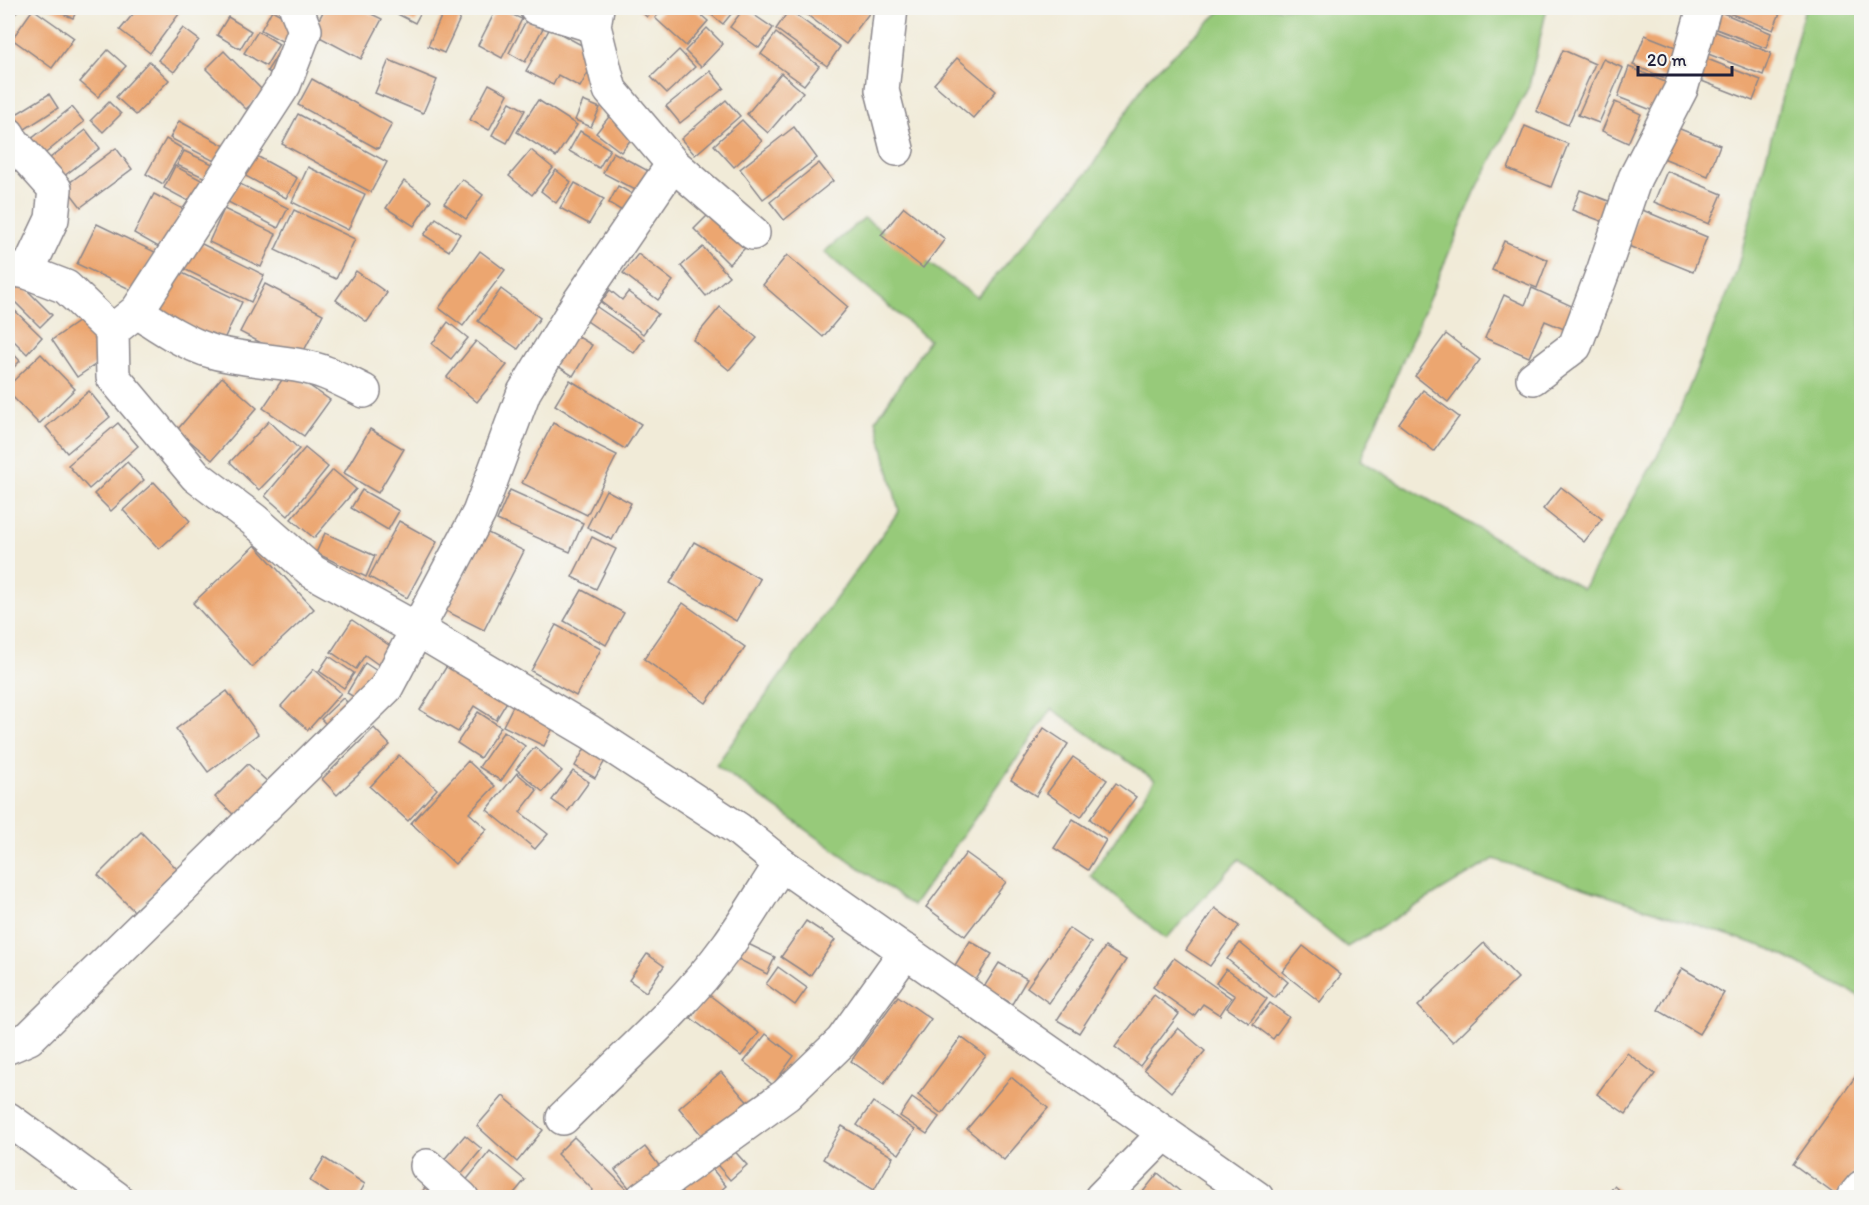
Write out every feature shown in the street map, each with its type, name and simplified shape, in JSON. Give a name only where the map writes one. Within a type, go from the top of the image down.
[{"type":"street","points":[[296,8],[305,30],[284,85],[124,321],[113,377],[196,476],[254,520],[313,572],[418,630],[590,732],[738,829],[781,864],[1257,1197]]},
{"type":"street","points":[[536,8],[596,17],[610,90],[673,164],[753,233]]},
{"type":"street","points":[[891,8],[882,90],[897,149]]},
{"type":"street","points":[[1533,378],[1575,346],[1635,178],[1680,89],[1704,8]]},
{"type":"street","points":[[8,134],[55,189],[52,219],[17,271],[66,287],[124,321],[163,328],[211,351],[247,360],[289,364],[325,373],[364,391]]},
{"type":"street","points":[[8,1047],[30,1038],[386,688],[479,513],[524,392],[577,305],[673,164]]},
{"type":"street","points":[[563,1118],[645,1039],[685,996],[727,946],[781,864]]},
{"type":"street","points":[[643,1197],[786,1095],[842,1041],[906,951]]},
{"type":"street","points":[[8,1119],[116,1197]]},
{"type":"street","points":[[1101,1197],[1165,1133]]},
{"type":"street","points":[[428,1166],[462,1197]]},
{"type":"street","points":[[1853,1197],[1862,1187]]},
{"type":"green space","points":[[1224,8],[1547,8],[1529,86],[1475,192],[1360,460],[1583,589],[1672,429],[1736,273],[1805,8],[1861,8],[1861,997],[1771,949],[1494,859],[1347,947],[1239,859],[1166,939],[1091,876],[1155,780],[1052,709],[913,906],[716,765],[899,511],[876,420],[929,340],[824,252],[864,218],[977,297],[1091,168],[1148,78]]},
{"type":"building","points":[[8,8],[18,10],[8,23]]},
{"type":"building","points":[[48,8],[78,8],[73,18]]},
{"type":"building","points":[[138,8],[171,8],[179,14],[150,53],[120,30]]},
{"type":"building","points":[[325,8],[359,8],[382,19],[361,59],[312,33]]},
{"type":"building","points":[[386,8],[423,8],[415,23]]},
{"type":"building","points":[[445,8],[465,8],[444,53],[428,46]]},
{"type":"building","points":[[497,8],[522,19],[502,58],[478,45]]},
{"type":"building","points":[[637,8],[655,8],[647,17]]},
{"type":"building","points":[[664,8],[693,8],[708,21],[686,46],[655,18]]},
{"type":"building","points":[[703,8],[736,8],[723,24]]},
{"type":"building","points":[[744,8],[773,28],[759,48],[730,27]]},
{"type":"building","points":[[798,8],[873,8],[846,44]]},
{"type":"building","points":[[1716,8],[1782,8],[1773,30]]},
{"type":"building","points":[[33,9],[74,38],[52,68],[12,39]]},
{"type":"building","points":[[272,10],[300,26],[289,45],[261,30]]},
{"type":"building","points":[[789,10],[840,47],[827,66],[776,29]]},
{"type":"building","points":[[1718,11],[1771,33],[1766,48],[1711,27]]},
{"type":"building","points":[[228,17],[251,31],[240,49],[217,35]]},
{"type":"building","points":[[527,19],[543,28],[525,62],[509,53]]},
{"type":"building","points":[[183,28],[199,40],[174,72],[158,60]]},
{"type":"building","points":[[550,28],[598,54],[580,87],[558,75],[553,85],[526,71]]},
{"type":"building","points":[[707,28],[723,44],[701,67],[685,51]]},
{"type":"building","points":[[1711,30],[1771,53],[1763,75],[1703,52]]},
{"type":"building","points":[[258,31],[279,44],[266,66],[244,53]]},
{"type":"building","points":[[776,33],[819,66],[804,85],[761,54]]},
{"type":"building","points":[[1645,35],[1688,52],[1675,82],[1633,65]]},
{"type":"building","points":[[282,47],[277,77],[267,71]]},
{"type":"building","points":[[108,50],[126,66],[98,97],[80,82]]},
{"type":"building","points":[[679,50],[695,67],[667,93],[651,77]]},
{"type":"building","points":[[1563,50],[1595,64],[1568,125],[1536,111]]},
{"type":"building","points":[[224,51],[264,92],[246,109],[206,69]]},
{"type":"building","points":[[1702,57],[1761,80],[1753,101],[1694,78]]},
{"type":"building","points":[[957,58],[996,91],[973,118],[934,84]]},
{"type":"building","points":[[1603,59],[1623,68],[1599,123],[1578,115]]},
{"type":"building","points":[[389,60],[437,80],[423,113],[375,93]]},
{"type":"building","points":[[149,61],[169,80],[136,115],[116,97]]},
{"type":"building","points":[[1629,67],[1670,84],[1659,113],[1618,97]]},
{"type":"building","points":[[710,71],[724,88],[680,123],[666,106]]},
{"type":"building","points":[[781,73],[803,92],[768,133],[747,114]]},
{"type":"building","points":[[312,79],[392,124],[378,149],[298,105]]},
{"type":"building","points":[[489,84],[508,94],[489,130],[470,120]]},
{"type":"building","points":[[49,94],[58,108],[22,131],[13,116]]},
{"type":"building","points":[[538,100],[577,125],[556,157],[517,132]]},
{"type":"building","points":[[726,100],[740,116],[695,155],[681,139]]},
{"type":"building","points":[[583,101],[600,108],[591,127],[575,120]]},
{"type":"building","points":[[109,102],[121,114],[103,132],[91,120]]},
{"type":"building","points":[[510,102],[525,110],[507,143],[492,135]]},
{"type":"building","points":[[1615,102],[1641,114],[1628,143],[1602,131]]},
{"type":"building","points":[[72,107],[84,122],[42,156],[30,140]]},
{"type":"building","points":[[612,113],[636,133],[621,152],[596,133]]},
{"type":"building","points":[[298,114],[387,162],[371,192],[282,144]]},
{"type":"building","points":[[742,120],[762,141],[734,167],[714,145]]},
{"type":"building","points":[[179,121],[227,147],[218,163],[170,138]]},
{"type":"building","points":[[1670,125],[1720,145],[1708,176],[1658,156]]},
{"type":"building","points":[[1525,126],[1568,144],[1551,187],[1508,169]]},
{"type":"building","points":[[794,127],[817,158],[763,199],[740,169]]},
{"type":"building","points":[[86,130],[100,148],[59,180],[45,162]]},
{"type":"building","points":[[580,131],[610,149],[599,168],[569,151]]},
{"type":"building","points":[[166,139],[183,149],[163,184],[146,174]]},
{"type":"building","points":[[116,148],[132,169],[81,207],[65,186]]},
{"type":"building","points":[[531,150],[553,168],[532,195],[509,176]]},
{"type":"building","points":[[184,151],[217,166],[210,180],[177,165]]},
{"type":"building","points":[[613,152],[652,173],[641,193],[603,173]]},
{"type":"building","points":[[253,154],[297,178],[286,198],[242,174]]},
{"type":"building","points":[[819,163],[833,181],[784,220],[770,202]]},
{"type":"building","points":[[175,166],[205,182],[194,204],[164,188]]},
{"type":"building","points":[[308,167],[365,194],[348,230],[292,202]]},
{"type":"building","points":[[556,170],[571,182],[556,203],[541,191]]},
{"type":"building","points":[[1667,171],[1722,194],[1709,224],[1654,202]]},
{"type":"building","points":[[462,179],[483,195],[466,219],[444,203]]},
{"type":"building","points":[[404,181],[431,200],[414,226],[386,208]]},
{"type":"building","points":[[238,183],[288,208],[278,228],[228,202]]},
{"type":"building","points":[[575,183],[604,199],[589,224],[560,208]]},
{"type":"building","points":[[618,186],[643,200],[632,217],[609,203]]},
{"type":"building","points":[[1580,190],[1619,205],[1612,225],[1572,210]]},
{"type":"building","points":[[154,194],[183,209],[162,249],[134,233]]},
{"type":"building","points":[[904,207],[945,239],[923,268],[881,235]]},
{"type":"building","points":[[224,209],[276,234],[261,267],[209,242]]},
{"type":"building","points":[[1640,209],[1707,237],[1693,272],[1626,245]]},
{"type":"building","points":[[294,210],[355,239],[336,279],[275,250]]},
{"type":"building","points":[[713,210],[748,245],[729,264],[694,229]]},
{"type":"building","points":[[436,218],[460,234],[449,251],[424,235]]},
{"type":"building","points":[[97,224],[155,252],[136,292],[77,264]]},
{"type":"building","points":[[1504,241],[1548,260],[1537,288],[1492,270]]},
{"type":"building","points":[[198,242],[264,275],[251,302],[184,269]]},
{"type":"building","points":[[703,247],[729,276],[706,296],[681,266]]},
{"type":"building","points":[[480,251],[505,270],[463,326],[439,308]]},
{"type":"building","points":[[638,254],[673,281],[658,300],[623,273]]},
{"type":"building","points":[[787,255],[848,307],[823,337],[763,285]]},
{"type":"building","points":[[176,270],[242,302],[221,345],[155,313]]},
{"type":"building","points":[[356,271],[387,293],[367,322],[336,300]]},
{"type":"building","points":[[20,283],[52,315],[40,327],[8,295]]},
{"type":"building","points":[[265,284],[323,314],[298,362],[240,332]]},
{"type":"building","points":[[1532,288],[1574,307],[1564,329],[1545,321],[1529,357],[1485,338],[1504,295],[1525,305]]},
{"type":"building","points":[[501,289],[540,318],[518,349],[478,321]]},
{"type":"building","points":[[610,290],[622,300],[628,292],[658,314],[643,334],[601,302]]},
{"type":"building","points":[[8,304],[42,337],[27,354],[8,335]]},
{"type":"building","points":[[594,305],[644,339],[634,353],[584,319]]},
{"type":"building","points":[[720,307],[757,338],[729,370],[693,340]]},
{"type":"building","points":[[85,317],[111,354],[77,377],[52,340]]},
{"type":"building","points":[[448,322],[468,338],[451,359],[432,344]]},
{"type":"building","points":[[572,333],[592,345],[573,376],[553,363]]},
{"type":"building","points":[[1446,334],[1480,360],[1448,402],[1415,376]]},
{"type":"building","points":[[476,341],[507,365],[477,402],[447,377]]},
{"type":"building","points":[[8,348],[20,361],[8,373]]},
{"type":"building","points":[[41,354],[75,389],[39,424],[8,392],[8,386]]},
{"type":"building","points":[[288,371],[330,400],[304,436],[263,408]]},
{"type":"building","points":[[222,377],[257,408],[212,460],[177,430]]},
{"type":"building","points":[[570,380],[641,424],[625,449],[555,405]]},
{"type":"building","points":[[1423,390],[1459,417],[1434,451],[1399,424]]},
{"type":"building","points":[[89,391],[110,417],[67,453],[46,427]]},
{"type":"building","points":[[269,421],[299,449],[259,490],[230,462]]},
{"type":"building","points":[[118,423],[138,446],[89,489],[68,465]]},
{"type":"building","points":[[553,423],[617,455],[587,515],[522,483]]},
{"type":"building","points":[[370,429],[404,449],[378,493],[344,473]]},
{"type":"building","points":[[305,448],[328,467],[288,516],[265,496]]},
{"type":"building","points":[[127,462],[144,480],[111,511],[94,494]]},
{"type":"building","points":[[333,470],[356,489],[314,538],[291,519]]},
{"type":"building","points":[[154,482],[190,521],[159,549],[123,510]]},
{"type":"building","points":[[1561,487],[1602,519],[1584,542],[1543,509]]},
{"type":"building","points":[[362,490],[399,511],[388,530],[351,508]]},
{"type":"building","points":[[510,490],[583,523],[570,552],[497,520]]},
{"type":"building","points":[[606,490],[631,503],[612,540],[587,527]]},
{"type":"building","points":[[399,521],[437,542],[407,598],[369,577]]},
{"type":"building","points":[[486,532],[524,551],[484,630],[446,611]]},
{"type":"building","points":[[325,533],[375,556],[366,577],[316,553]]},
{"type":"building","points":[[592,537],[616,549],[596,589],[572,577]]},
{"type":"building","points":[[694,542],[760,579],[736,621],[670,583]]},
{"type":"building","points":[[255,545],[314,609],[252,667],[193,603]]},
{"type":"building","points":[[582,590],[624,613],[606,645],[564,621]]},
{"type":"building","points":[[683,603],[745,647],[706,703],[644,659]]},
{"type":"building","points":[[352,620],[396,650],[383,668],[365,655],[356,669],[331,652]]},
{"type":"building","points":[[556,625],[601,649],[576,696],[531,671]]},
{"type":"building","points":[[329,656],[354,673],[344,688],[319,671]]},
{"type":"building","points":[[365,663],[380,673],[363,702],[347,693]]},
{"type":"building","points":[[448,664],[508,700],[496,720],[474,706],[458,732],[420,710]]},
{"type":"building","points":[[314,669],[341,693],[308,730],[281,706]]},
{"type":"building","points":[[227,691],[258,734],[208,772],[176,729]]},
{"type":"building","points":[[343,698],[355,710],[333,731],[321,719]]},
{"type":"building","points":[[515,702],[556,722],[544,746],[503,726]]},
{"type":"building","points":[[478,712],[501,727],[480,758],[457,743]]},
{"type":"building","points":[[374,728],[390,745],[337,795],[322,779]]},
{"type":"building","points":[[1044,728],[1068,744],[1036,796],[1011,780]]},
{"type":"building","points":[[504,731],[525,746],[501,781],[479,767]]},
{"type":"building","points":[[589,741],[610,752],[595,778],[575,766]]},
{"type":"building","points":[[535,747],[562,771],[543,792],[516,769]]},
{"type":"building","points":[[399,755],[437,789],[408,821],[370,787]]},
{"type":"building","points":[[1073,757],[1107,780],[1081,817],[1047,793]]},
{"type":"building","points":[[468,761],[495,786],[469,813],[487,829],[455,864],[411,823]]},
{"type":"building","points":[[248,764],[270,784],[237,818],[215,797]]},
{"type":"building","points":[[573,771],[589,782],[568,811],[552,800]]},
{"type":"building","points":[[517,773],[537,790],[520,812],[548,834],[535,849],[487,810]]},
{"type":"building","points":[[1116,783],[1136,797],[1109,834],[1090,819]]},
{"type":"building","points":[[1073,819],[1106,840],[1088,870],[1054,848]]},
{"type":"building","points":[[141,832],[177,869],[134,911],[98,875]]},
{"type":"building","points":[[966,853],[1006,882],[965,936],[926,907]]},
{"type":"building","points":[[1215,908],[1239,926],[1210,966],[1186,950]]},
{"type":"building","points":[[806,921],[835,940],[810,976],[781,957]]},
{"type":"building","points":[[1069,928],[1091,943],[1049,1003],[1027,987]]},
{"type":"building","points":[[970,941],[992,954],[974,983],[952,970]]},
{"type":"building","points":[[744,942],[775,957],[767,974],[736,958]]},
{"type":"building","points":[[1240,943],[1288,982],[1275,998],[1227,959]]},
{"type":"building","points":[[1484,943],[1518,978],[1453,1042],[1418,1006]]},
{"type":"building","points":[[1303,946],[1341,975],[1320,1002],[1282,972]]},
{"type":"building","points":[[1105,947],[1126,960],[1079,1033],[1057,1020]]},
{"type":"building","points":[[647,954],[664,966],[646,992],[629,980]]},
{"type":"building","points":[[1174,958],[1231,998],[1220,1015],[1203,1004],[1194,1016],[1153,987]]},
{"type":"building","points":[[999,963],[1027,979],[1012,1004],[984,987]]},
{"type":"building","points":[[778,967],[807,988],[795,1005],[766,984]]},
{"type":"building","points":[[1682,968],[1724,993],[1699,1034],[1658,1010]]},
{"type":"building","points":[[1226,969],[1267,999],[1249,1023],[1227,1008],[1235,996],[1216,983]]},
{"type":"building","points":[[708,994],[759,1033],[741,1056],[691,1018]]},
{"type":"building","points":[[1154,995],[1179,1014],[1140,1066],[1115,1047]]},
{"type":"building","points":[[898,996],[931,1019],[884,1084],[851,1061]]},
{"type":"building","points":[[1270,1003],[1289,1017],[1273,1039],[1253,1024]]},
{"type":"building","points":[[1178,1028],[1205,1051],[1171,1092],[1144,1069]]},
{"type":"building","points":[[766,1034],[794,1056],[773,1085],[744,1062]]},
{"type":"building","points":[[961,1037],[986,1056],[942,1114],[918,1095]]},
{"type":"building","points":[[1627,1053],[1655,1074],[1626,1114],[1597,1094]]},
{"type":"building","points":[[721,1072],[751,1106],[708,1143],[679,1108]]},
{"type":"building","points":[[1858,1073],[1862,1075],[1862,1163],[1837,1196],[1793,1164]]},
{"type":"building","points":[[1011,1077],[1048,1108],[1004,1160],[967,1129]]},
{"type":"building","points":[[503,1096],[543,1130],[517,1162],[477,1126]]},
{"type":"building","points":[[912,1098],[939,1117],[927,1134],[900,1116]]},
{"type":"building","points":[[873,1102],[915,1130],[899,1154],[857,1125]]},
{"type":"building","points":[[842,1126],[893,1157],[874,1190],[823,1159]]},
{"type":"building","points":[[465,1135],[482,1149],[459,1176],[442,1162]]},
{"type":"building","points":[[574,1137],[634,1196],[632,1198],[586,1198],[593,1190],[557,1154]]},
{"type":"building","points":[[730,1146],[747,1165],[730,1180],[713,1160]]},
{"type":"building","points":[[645,1147],[664,1172],[634,1194],[615,1170]]},
{"type":"building","points":[[490,1151],[525,1180],[510,1198],[481,1198],[464,1183]]},
{"type":"building","points":[[324,1158],[365,1184],[357,1198],[336,1198],[310,1181]]},
{"type":"building","points":[[709,1165],[726,1186],[712,1198],[686,1198],[679,1189]]},
{"type":"building","points":[[1158,1173],[1188,1198],[1138,1198]]},
{"type":"building","points":[[426,1186],[437,1198],[418,1198]]},
{"type":"building","points":[[1614,1186],[1628,1198],[1605,1198]]}]
